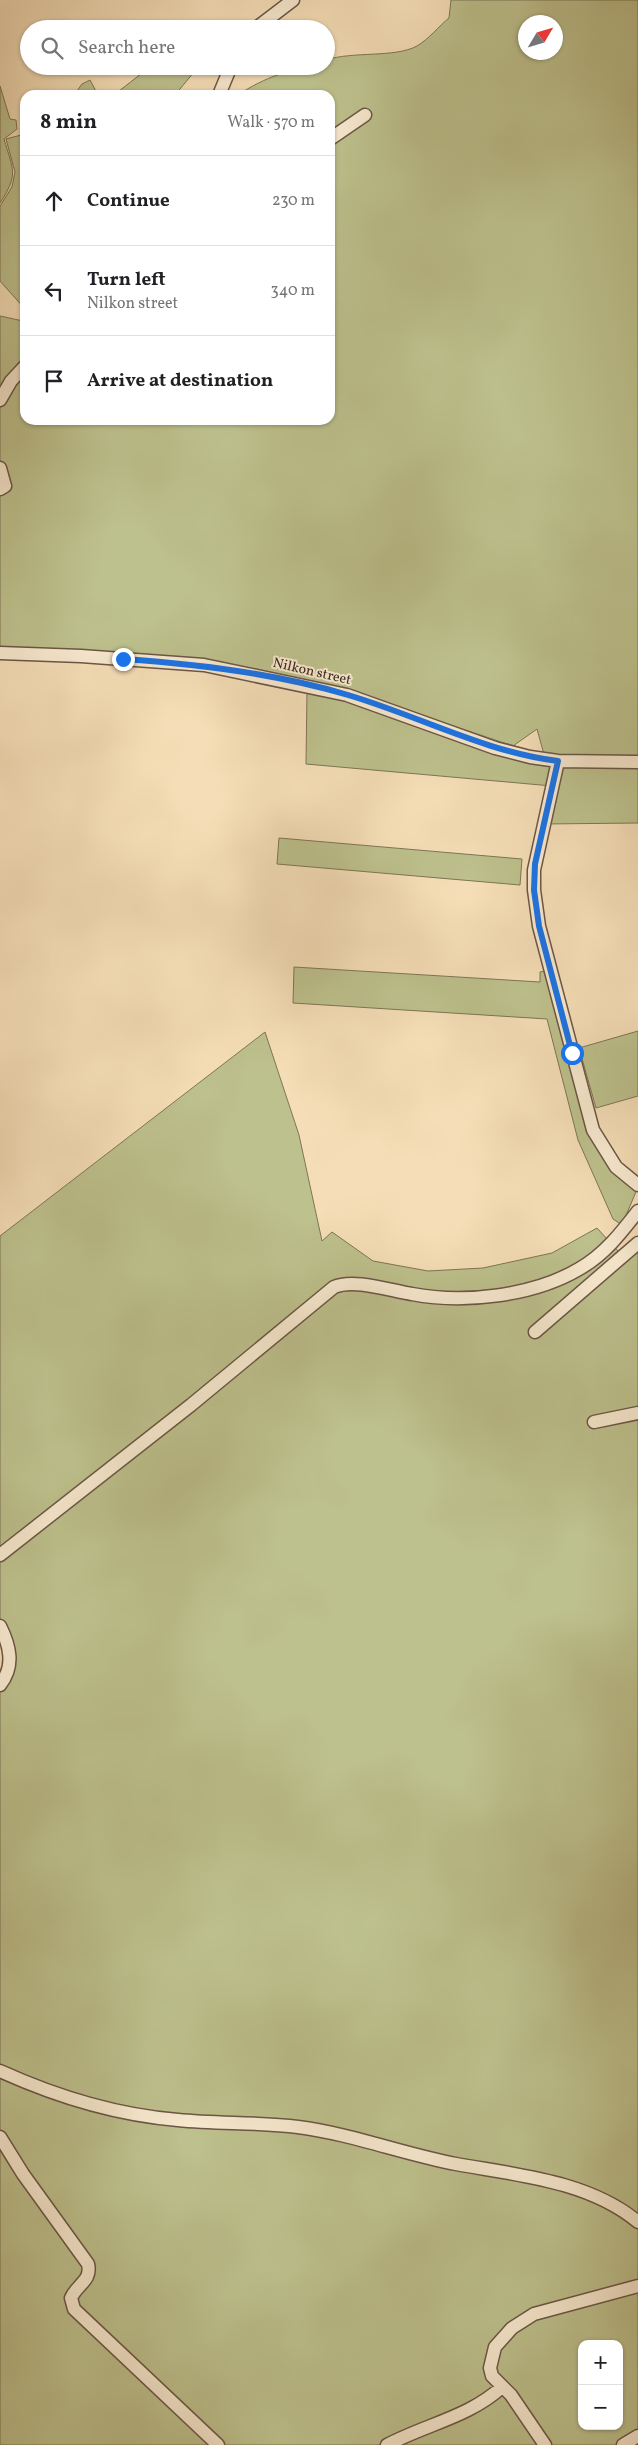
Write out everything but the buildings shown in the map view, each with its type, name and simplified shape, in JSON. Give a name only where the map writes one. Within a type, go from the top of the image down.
[{"type":"street","points":[[267,20],[293,0]]},
{"type":"street","points":[[221,90],[227,75]]},
{"type":"street","points":[[335,136],[365,115]]},
{"type":"street","points":[[0,400],[11,381],[20,371]]},
{"type":"street","points":[[0,468],[5,486],[0,489]]},
{"type":"street","name":"Nilkon street","points":[[0,653],[81,656],[211,667],[347,695],[495,748],[558,761],[638,762]]},
{"type":"street","points":[[558,761],[534,870],[534,890],[539,926],[593,1130],[616,1167],[638,1185]]},
{"type":"street","points":[[0,1555],[199,1399],[334,1287],[355,1284],[416,1295],[455,1298],[507,1295],[579,1269],[615,1240],[638,1210]]},
{"type":"street","points":[[534,1332],[638,1242]]},
{"type":"street","points":[[594,1422],[638,1413]]},
{"type":"street","points":[[0,1626],[6,1638],[10,1660],[9,1670],[0,1685]]},
{"type":"street","points":[[0,2071],[82,2102],[141,2115],[178,2120],[297,2127],[343,2135],[454,2163],[538,2179],[602,2199],[638,2222]]},
{"type":"street","points":[[0,2137],[23,2174],[88,2264],[90,2270],[87,2278],[72,2298],[74,2309],[218,2445]]},
{"type":"street","points":[[545,2445],[512,2395],[502,2387],[491,2373],[492,2356],[495,2347],[518,2323],[534,2314],[562,2304],[638,2286]]},
{"type":"street","points":[[387,2445],[419,2430],[474,2409],[502,2387]]},
{"type":"street","points":[[623,2445],[638,2436]]},
{"type":"green space","points":[[451,0],[638,0],[638,756],[545,758],[537,729],[513,746],[349,691],[211,660],[0,648],[0,403],[20,377],[20,425],[335,425],[335,90],[246,90],[277,75],[335,75],[335,58],[397,52],[408,50],[421,43],[449,18]]},
{"type":"green space","points":[[140,75],[192,75],[179,90],[120,90]]},
{"type":"green space","points":[[90,80],[95,90],[78,90],[82,84]]},
{"type":"green space","points":[[0,86],[10,119],[16,120],[17,129],[4,139],[12,165],[12,178],[0,203]]},
{"type":"green space","points":[[20,135],[20,303],[0,281],[0,206],[12,187],[15,172],[6,139]]},
{"type":"green space","points":[[0,316],[20,320],[20,366],[0,395]]},
{"type":"green space","points":[[307,689],[374,705],[496,751],[638,766],[638,823],[544,824],[552,786],[306,764]]},
{"type":"green space","points":[[279,838],[522,859],[520,885],[277,864]]},
{"type":"green space","points":[[294,967],[540,982],[540,972],[549,970],[590,1130],[638,1187],[622,1225],[613,1219],[578,1140],[547,1019],[293,1003]]},
{"type":"green space","points":[[638,1031],[638,1096],[596,1108],[579,1048]]},
{"type":"green space","points":[[265,1032],[299,1135],[322,1241],[332,1232],[373,1261],[428,1271],[483,1268],[552,1253],[597,1228],[619,1252],[638,1236],[638,2445],[0,2445],[0,1686],[13,1663],[0,1622],[0,1236]]},
{"type":"route","points":[[123,659],[204,665],[347,695],[400,712],[495,748],[530,757],[558,761],[535,864],[533,882],[539,926],[572,1053]]}]
